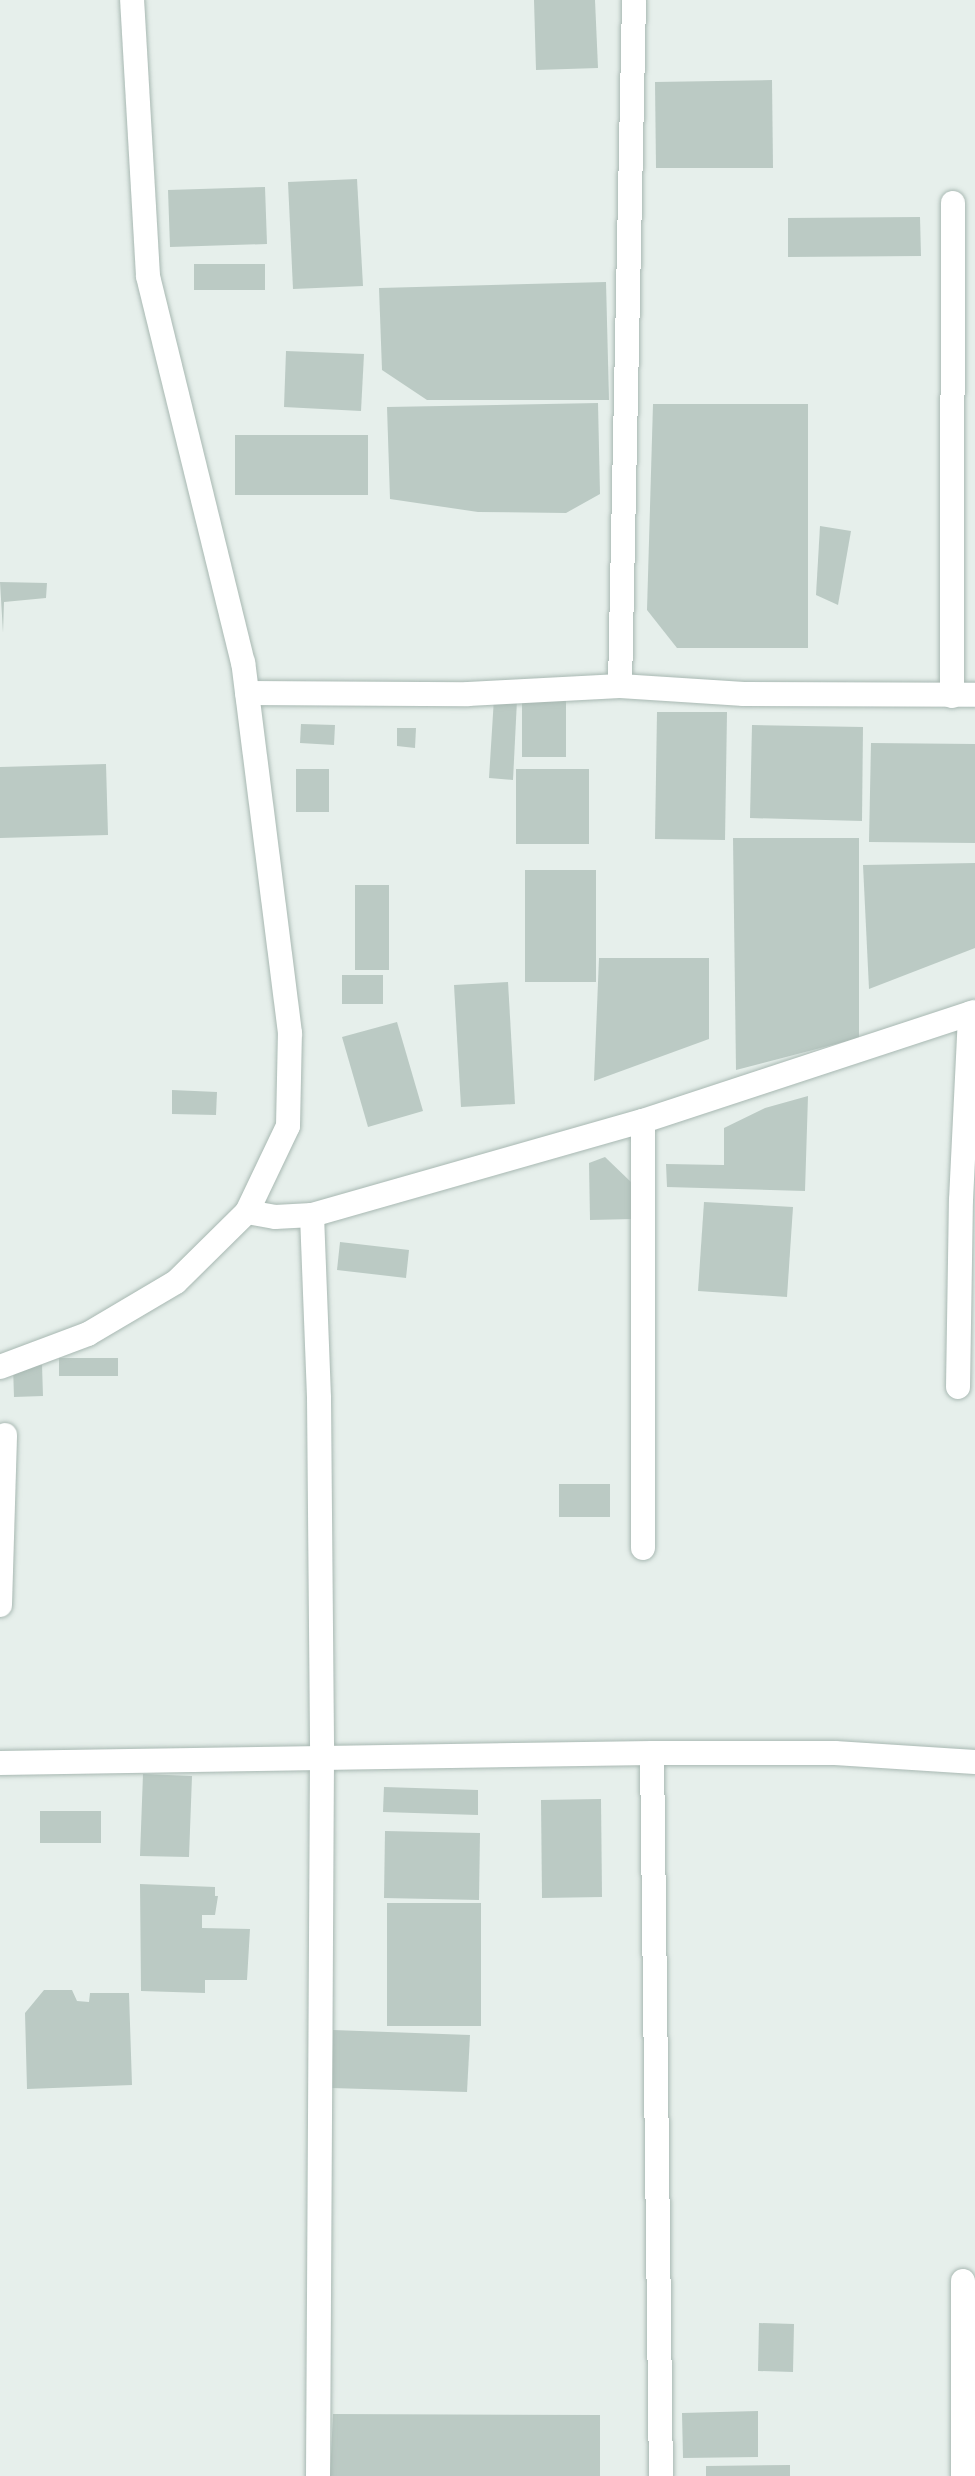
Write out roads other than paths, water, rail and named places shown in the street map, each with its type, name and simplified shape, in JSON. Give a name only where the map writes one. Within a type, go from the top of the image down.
[{"type":"street","points":[[0,1367],[88,1334],[176,1282],[247,1212],[288,1126],[290,1033],[240,648],[148,276],[132,0]]},
{"type":"street","points":[[620,686],[634,0]]},
{"type":"street","points":[[247,693],[468,694],[620,686],[744,694],[963,696],[953,203]]},
{"type":"street","points":[[247,1212],[275,1217],[312,1215],[643,1121],[973,1012],[961,1200],[958,1387]]},
{"type":"street","points":[[643,1121],[643,1548]]},
{"type":"street","points":[[312,1215],[319,1398],[322,1759],[318,2476]]},
{"type":"street","points":[[0,1605],[5,1435]]},
{"type":"street","points":[[652,1753],[661,2476]]},
{"type":"street","points":[[0,1763],[99,1759],[322,1759],[652,1753],[835,1753],[975,1762]]},
{"type":"street","points":[[963,2281],[963,2476]]}]
